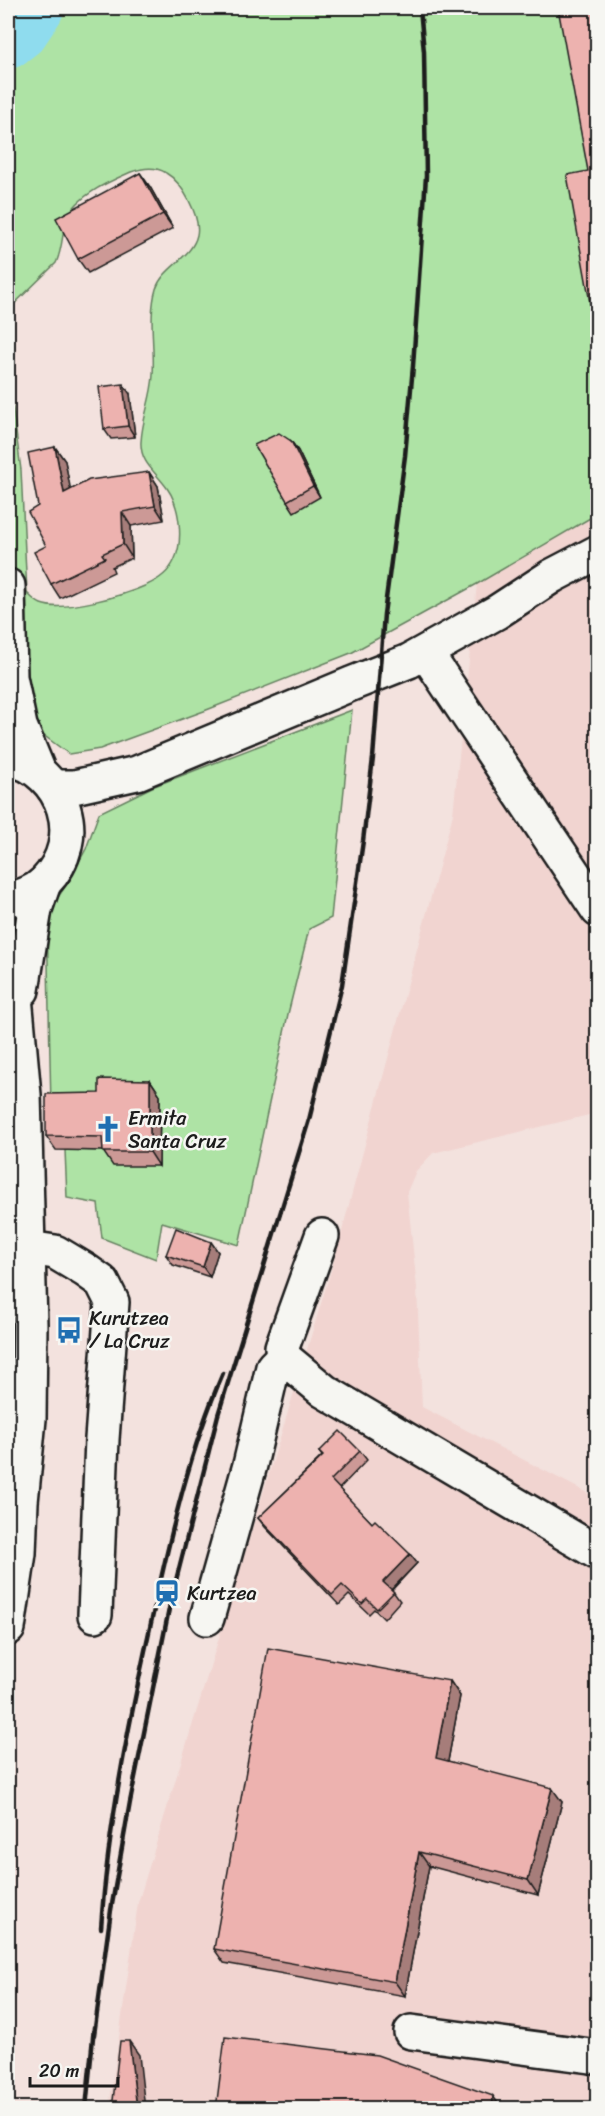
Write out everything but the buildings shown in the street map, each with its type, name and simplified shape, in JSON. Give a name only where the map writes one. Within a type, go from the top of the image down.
[{"type":"street","points":[[8,758],[19,761],[46,779],[74,787],[137,773],[351,684],[410,662],[497,612],[552,576],[597,552]]},
{"type":"street","points":[[8,586],[10,677],[20,726],[46,779],[63,805],[67,826],[65,847],[57,867],[44,883],[24,896],[8,900]]},
{"type":"street","points":[[426,653],[597,910]]},
{"type":"street","points":[[67,826],[89,806],[137,773]]},
{"type":"street","points":[[19,1031],[23,981],[35,909],[44,883]]},
{"type":"street","points":[[8,954],[14,975],[24,1095],[29,1419],[21,1502],[19,1553],[8,1628]]},
{"type":"street","points":[[322,1236],[282,1347],[283,1357],[324,1391],[597,1553]]},
{"type":"street","points":[[28,1248],[56,1252],[85,1270],[102,1282],[112,1302],[102,1439],[95,1615]]},
{"type":"street","points":[[207,1618],[250,1465],[273,1368],[283,1357]]},
{"type":"street","points":[[411,2032],[597,2057]]},
{"type":"shaded area","points":[[597,514],[597,1113],[433,1153],[416,1171],[407,1192],[417,1288],[422,1407],[597,1498],[597,2108],[109,2108],[138,1903],[334,1261],[453,814],[477,584]]},
{"type":"green space","points":[[8,8],[597,8],[597,514],[477,584],[351,653],[100,749],[69,754],[8,709],[8,371],[21,470],[27,593],[41,604],[79,605],[124,593],[159,578],[174,561],[180,534],[178,514],[171,495],[146,462],[141,449],[153,375],[152,310],[160,281],[194,243],[197,228],[189,201],[172,178],[162,171],[153,169],[131,172],[92,192],[75,206],[65,224],[56,263],[8,310]]},
{"type":"green space","points":[[352,710],[331,918],[309,929],[288,1014],[239,1245],[162,1222],[156,1259],[102,1238],[98,1204],[67,1198],[65,1150],[112,1151],[159,1166],[51,1107],[47,914],[86,849],[99,813],[152,787]]},
{"type":"waterway","points":[[8,43],[22,32],[38,8]]},
{"type":"waterway","points":[[597,2024],[595,1966],[598,1961]]},
{"type":"waterway","points":[[593,2102],[593,2108]]},
{"type":"railway","points":[[94,2035],[111,1910],[130,1802],[170,1604],[218,1415],[309,1120],[342,985],[373,758],[384,614],[405,456],[413,366],[426,176],[424,52],[420,8]]},
{"type":"railway","points":[[101,1928],[114,1813],[127,1736],[151,1623],[190,1465],[223,1373]]},
{"type":"railway","points":[[86,2108],[94,2027]]},
{"type":"place","name":"Ermita Santa Cruz","points":[[108,1129]]},
{"type":"place","name":"Kurutzea / La Cruz","points":[[69,1330]]},
{"type":"place","name":"Kurtzea","points":[[167,1593]]}]
